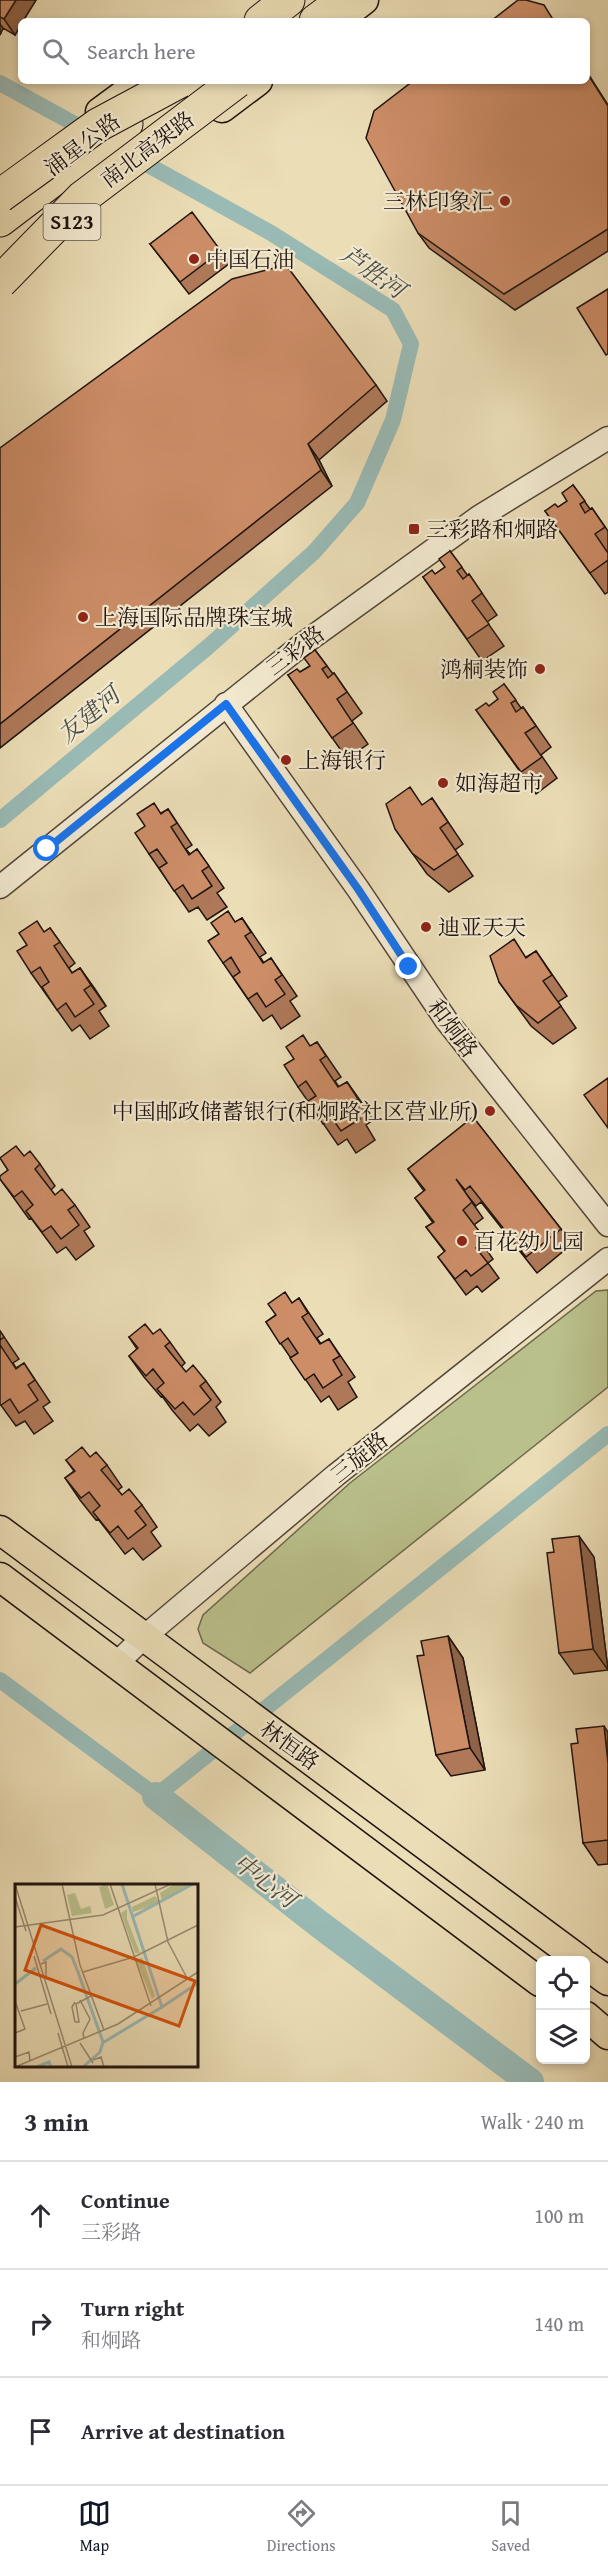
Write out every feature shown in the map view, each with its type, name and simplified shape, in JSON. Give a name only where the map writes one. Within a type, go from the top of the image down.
[{"type":"highway","points":[[265,18],[288,0]]},
{"type":"highway","points":[[320,18],[344,0]]},
{"type":"highway","points":[[0,196],[98,125],[175,84]]},
{"type":"highway","name":"南北高架路","points":[[0,220],[177,84]]},
{"type":"highway","name":"南北高架路","points":[[0,262],[233,84]]},
{"type":"highway","points":[[0,282],[82,198]]},
{"type":"main road","points":[[247,18],[270,0]]},
{"type":"main road","points":[[341,18],[364,0]]},
{"type":"main road","name":"浦星公路","points":[[116,109],[139,84]]},
{"type":"main road","name":"浦星公路","points":[[0,207],[58,153],[116,109],[159,84]]},
{"type":"main road","name":"S123","points":[[0,276],[254,84]]},
{"type":"main road","name":"浦星公路","points":[[0,187],[58,153]]},
{"type":"main road","name":"林恒路","points":[[0,1530],[575,1956]]},
{"type":"main road","name":"林恒路","points":[[0,1577],[536,1979]]},
{"type":"main road","points":[[590,1968],[608,1981]]},
{"type":"main road","points":[[590,2020],[608,2036]]},
{"type":"street","name":"三彩路","points":[[0,887],[303,644],[479,517],[608,438]]},
{"type":"street","name":"和炯路","points":[[226,704],[358,889],[446,1020],[608,1225]]},
{"type":"street","name":"三旋路","points":[[116,1664],[144,1637],[336,1475],[608,1259]]},
{"type":"green space","points":[[608,1290],[608,1387],[250,1673],[203,1643],[198,1629],[203,1615],[350,1483],[596,1291]]},
{"type":"building","points":[[0,0],[16,0],[4,19],[0,17]]},
{"type":"building","points":[[518,0],[526,0],[544,5],[552,18],[495,18]]},
{"type":"building","name":"三林印象汇","points":[[590,78],[608,106],[608,229],[504,294],[418,233],[366,138],[374,111],[409,84],[590,84]]},
{"type":"building","name":"中国石油","points":[[192,212],[221,251],[180,282],[150,244]]},
{"type":"building","name":"上海国际品牌珠宝城","points":[[286,265],[376,385],[308,444],[321,470],[0,724],[0,448],[232,279]]},
{"type":"building","points":[[608,289],[608,354],[606,355],[577,308]]},
{"type":"building","points":[[573,485],[585,501],[580,504],[585,513],[592,508],[605,527],[595,534],[608,553],[608,560],[590,573],[545,511],[555,504],[558,507],[567,501],[562,493]]},
{"type":"building","points":[[450,551],[462,567],[457,571],[463,579],[469,574],[482,593],[472,601],[489,624],[467,639],[423,577],[432,570],[435,574],[445,567],[439,559]]},
{"type":"building","points":[[315,650],[327,666],[322,669],[328,678],[334,673],[347,692],[337,699],[353,723],[332,738],[288,675],[297,669],[300,672],[310,666],[304,658]]},
{"type":"building","points":[[504,684],[516,700],[511,703],[516,712],[523,707],[536,726],[525,733],[542,757],[521,772],[476,710],[486,703],[489,706],[498,699],[493,692]]},
{"type":"building","points":[[410,787],[422,805],[432,798],[448,822],[440,828],[458,854],[434,870],[412,853],[395,829],[386,804]]},
{"type":"building","points":[[154,803],[161,814],[168,809],[177,823],[171,827],[189,855],[197,849],[209,866],[202,871],[212,886],[192,899],[183,885],[174,891],[159,868],[167,863],[157,849],[149,854],[135,833],[145,826],[137,814]]},
{"type":"building","points":[[228,911],[235,922],[242,918],[251,932],[245,936],[263,963],[271,958],[282,975],[275,980],[285,994],[266,1007],[257,993],[248,999],[233,977],[240,972],[231,957],[223,963],[208,941],[219,934],[211,923]]},
{"type":"building","points":[[37,921],[44,932],[50,928],[60,942],[54,946],[72,973],[80,968],[91,985],[84,990],[94,1004],[75,1017],[66,1003],[57,1010],[42,987],[49,982],[40,967],[31,973],[17,951],[27,945],[19,933]]},
{"type":"building","points":[[514,939],[526,958],[536,951],[552,975],[543,981],[561,1006],[538,1023],[516,1005],[499,982],[490,956]]},
{"type":"building","points":[[303,1035],[310,1046],[317,1042],[326,1056],[320,1060],[338,1087],[347,1082],[358,1099],[351,1104],[360,1119],[341,1131],[332,1118],[323,1124],[308,1101],[316,1096],[306,1081],[298,1087],[284,1065],[294,1059],[286,1047]]},
{"type":"building","points":[[608,1078],[608,1128],[584,1095]]},
{"type":"building","points":[[473,1117],[561,1229],[526,1257],[470,1186],[465,1190],[456,1179],[472,1202],[463,1210],[479,1231],[475,1234],[482,1244],[476,1248],[488,1263],[471,1276],[466,1270],[455,1279],[438,1257],[445,1251],[426,1227],[434,1222],[415,1198],[425,1190],[408,1169]]},
{"type":"building","points":[[16,1146],[24,1156],[30,1151],[40,1164],[35,1169],[55,1195],[62,1189],[75,1205],[68,1210],[79,1225],[61,1239],[51,1226],[42,1232],[26,1211],[33,1205],[22,1191],[14,1197],[0,1179],[0,1176],[8,1170],[0,1158]]},
{"type":"building","points":[[285,1292],[292,1303],[299,1298],[308,1313],[302,1317],[320,1344],[329,1339],[340,1356],[333,1360],[342,1375],[323,1388],[314,1374],[305,1380],[290,1358],[298,1353],[288,1338],[280,1344],[266,1322],[276,1315],[268,1304]]},
{"type":"building","points":[[145,1324],[153,1334],[160,1329],[170,1342],[165,1346],[186,1372],[193,1365],[206,1381],[200,1386],[211,1400],[194,1415],[183,1402],[175,1409],[157,1389],[164,1383],[153,1369],[146,1376],[129,1356],[138,1348],[129,1337]]},
{"type":"building","points":[[0,1345],[16,1369],[24,1363],[35,1380],[28,1385],[38,1400],[19,1413],[10,1399],[0,1404]]},
{"type":"building","points":[[82,1447],[90,1457],[96,1452],[107,1465],[101,1470],[122,1495],[129,1489],[142,1505],[135,1511],[146,1525],[128,1539],[118,1526],[110,1533],[93,1512],[100,1506],[89,1492],[81,1498],[65,1478],[75,1471],[66,1460]]},
{"type":"building","points":[[579,1536],[593,1649],[559,1653],[547,1553],[554,1552],[552,1539]]},
{"type":"building","points":[[448,1636],[470,1748],[436,1755],[417,1656],[424,1655],[421,1641]]},
{"type":"building","points":[[604,1726],[608,1763],[608,1840],[583,1843],[571,1744],[578,1743],[576,1729]]},
{"type":"waterway","name":"芦胜河","points":[[0,83],[91,133]]},
{"type":"waterway","name":"芦胜河","points":[[0,820],[209,646],[314,552],[357,503],[393,420],[411,344],[393,310],[271,233],[132,156]]},
{"type":"waterway","points":[[0,1680],[156,1796],[608,1434]]},
{"type":"waterway","name":"中心河","points":[[156,1796],[319,1924],[530,2082]]},
{"type":"place","name":"三林印象汇","points":[[505,201]]},
{"type":"place","name":"中国石油","points":[[194,259]]},
{"type":"place","name":"三彩路和炯路","points":[[414,529]]},
{"type":"place","name":"上海国际品牌珠宝城","points":[[83,617]]},
{"type":"place","name":"鸿桐装饰","points":[[540,669]]},
{"type":"place","name":"上海银行","points":[[286,760]]},
{"type":"place","name":"如海超市","points":[[443,783]]},
{"type":"place","name":"迪亚天天","points":[[426,927]]},
{"type":"place","name":"中国邮政储蓄银行(和炯路社区营业所)","points":[[490,1111]]},
{"type":"place","name":"百花幼儿园","points":[[462,1241]]},
{"type":"route","points":[[47,849],[226,704],[358,889],[409,967]]},
{"type":"water label","name":"友建河","points":[[89,715]]}]
